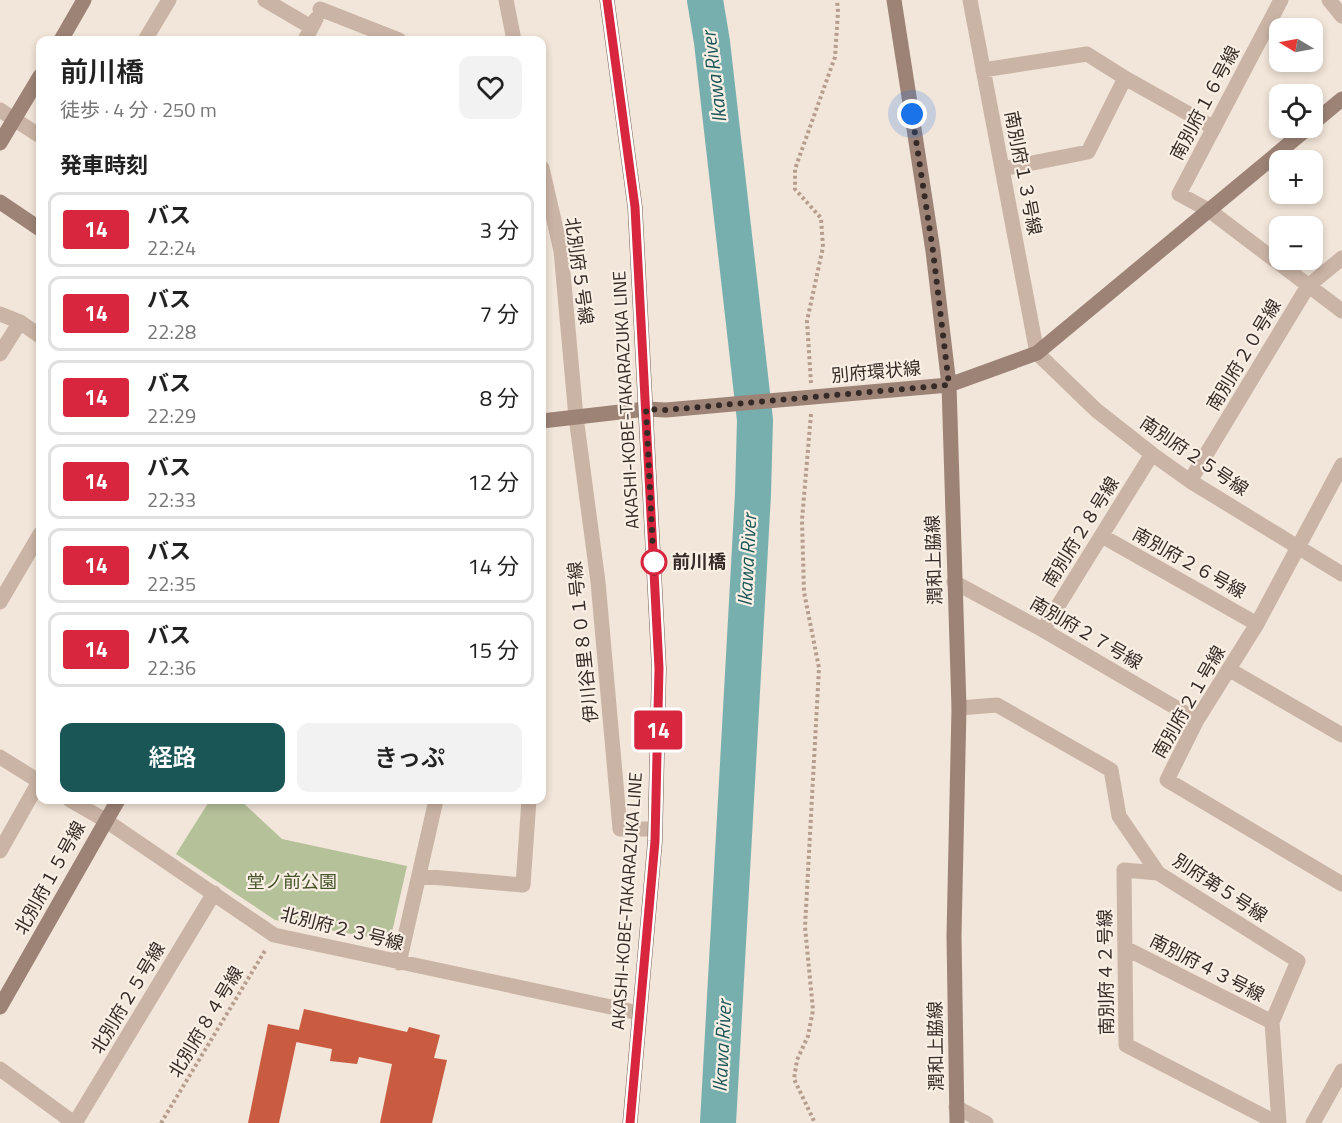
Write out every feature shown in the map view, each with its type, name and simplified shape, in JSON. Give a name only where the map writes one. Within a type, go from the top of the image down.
[{"type":"main road","name":"AKASHI-KOBE-TAKARAZUKA LINE","points":[[607,0],[635,207],[659,668],[655,829],[630,1123]]},
{"type":"street","points":[[63,36],[84,0]]},
{"type":"street","points":[[148,36],[170,0]]},
{"type":"street","points":[[265,0],[308,34],[323,5],[390,36]]},
{"type":"street","points":[[506,0],[513,36]]},
{"type":"street","name":"潤和上脇線","points":[[894,0],[933,251],[949,385],[959,708],[954,936],[957,1115]]},
{"type":"street","name":"南別府１３号線","points":[[970,0],[1037,353]]},
{"type":"street","name":"南別府１６号線","points":[[1210,211],[1179,194],[1281,0]]},
{"type":"street","points":[[1329,0],[1342,16]]},
{"type":"street","points":[[983,70],[1087,54],[1214,128]]},
{"type":"street","points":[[1002,169],[1088,152],[1125,78]]},
{"type":"street","points":[[0,143],[36,83]]},
{"type":"street","points":[[1323,115],[1342,99]]},
{"type":"street","points":[[0,110],[36,133]]},
{"type":"street","name":"別府環状線","points":[[546,421],[646,409],[666,410],[949,385],[1037,353],[1296,138]]},
{"type":"street","name":"北別府５号線","points":[[546,185],[561,250],[576,417]]},
{"type":"street","points":[[0,202],[36,226]]},
{"type":"street","points":[[1210,211],[1342,311]]},
{"type":"street","name":"南別府２０号線","points":[[1190,481],[1308,286],[1342,258]]},
{"type":"street","points":[[0,314],[20,322],[36,333]]},
{"type":"street","points":[[0,354],[20,322]]},
{"type":"street","name":"南別府２５号線","points":[[1037,353],[1096,410],[1152,454],[1190,481],[1342,574]]},
{"type":"street","name":"伊川谷里８０１号線","points":[[576,417],[598,582],[620,829],[655,829]]},
{"type":"street","name":"南別府２８号線","points":[[1043,630],[1152,454]]},
{"type":"street","name":"南別府２１号線","points":[[1342,465],[1257,624],[1197,720],[1167,780],[1342,884]]},
{"type":"street","name":"南別府２６号線","points":[[1102,536],[1257,624]]},
{"type":"street","points":[[0,602],[36,541]]},
{"type":"street","name":"南別府２７号線","points":[[954,582],[1043,630],[1197,720]]},
{"type":"street","points":[[1230,670],[1342,735]]},
{"type":"street","name":"別府第５号線","points":[[959,708],[997,705],[1111,770],[1119,816],[1158,873],[1298,961],[1272,1022],[1278,1123]]},
{"type":"street","points":[[0,757],[36,779]]},
{"type":"street","points":[[0,851],[36,788]]},
{"type":"street","name":"北別府２３号線","points":[[77,804],[105,820],[274,935],[639,1013]]},
{"type":"street","name":"北別府１５号線","points":[[0,1007],[115,804]]},
{"type":"street","points":[[399,963],[435,804]]},
{"type":"street","points":[[419,876],[523,885],[529,804]]},
{"type":"street","name":"南別府４２号線","points":[[1158,873],[1124,870],[1126,1045],[1278,1123]]},
{"type":"street","name":"北別府２５号線","points":[[0,1070],[74,1123],[214,893]]},
{"type":"street","name":"南別府４３号線","points":[[1125,948],[1272,1022]]},
{"type":"street","points":[[1312,1123],[1342,1071]]},
{"type":"street","points":[[957,1115],[986,1123]]},
{"type":"path","points":[[814,1123],[794,1079],[797,1060],[808,1036],[813,1010],[805,927],[819,668],[804,592],[802,520],[812,397],[807,321],[823,247],[821,218],[795,189],[795,169],[835,57],[837,0]]},
{"type":"path","name":"北別府８４号線","points":[[160,1123],[274,935]]},
{"type":"green space","name":"堂ノ前公園","points":[[207,804],[244,804],[282,839],[407,866],[390,941],[275,920],[176,854]]},
{"type":"building","points":[[304,1009],[407,1032],[409,1027],[440,1035],[434,1058],[447,1060],[432,1123],[380,1123],[392,1064],[359,1057],[357,1064],[330,1061],[332,1049],[296,1042]]},
{"type":"building","points":[[268,1024],[299,1030],[279,1123],[248,1123]]},
{"type":"waterway","name":"Ikawa River","points":[[705,0],[712,42],[755,420],[753,494],[718,1123]]},
{"type":"bus line","name":"14","points":[[607,0],[635,207],[659,668],[655,841],[630,1123]]},
{"type":"place","name":"前川橋","points":[[654,562]]},
{"type":"route","points":[[654,562],[654,573],[646,409],[666,410],[949,385],[933,251],[912,114]]}]
